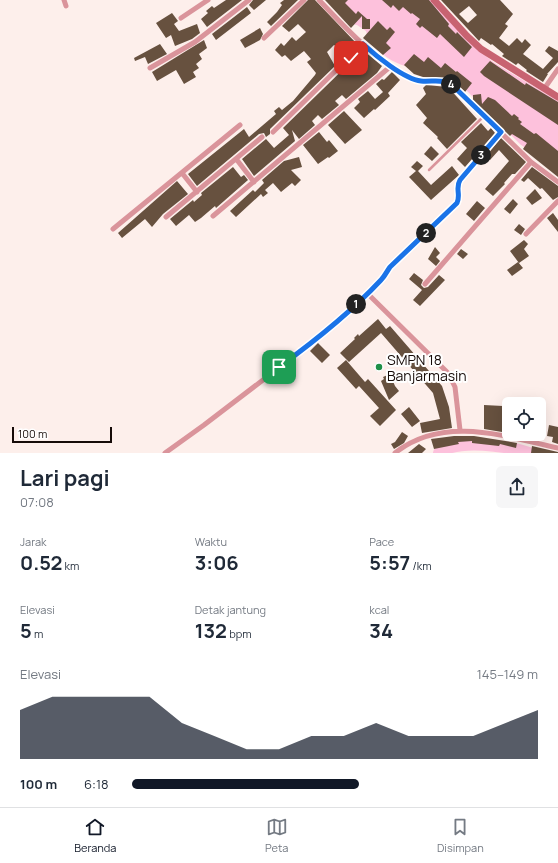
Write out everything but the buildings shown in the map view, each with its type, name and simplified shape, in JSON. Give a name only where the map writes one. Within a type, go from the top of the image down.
[{"type":"street","points":[[64,0],[66,6]]},
{"type":"street","points":[[181,18],[208,0]]},
{"type":"street","points":[[150,68],[195,42],[249,0]]},
{"type":"street","points":[[264,38],[304,0]]},
{"type":"street","points":[[319,0],[363,44],[391,66],[420,81],[450,83],[531,162],[558,182]]},
{"type":"street","points":[[434,0],[467,36],[481,48],[558,97]]},
{"type":"street","points":[[273,132],[363,44]]},
{"type":"street","points":[[213,216],[391,66]]},
{"type":"street","points":[[544,88],[558,69]]},
{"type":"street","points":[[113,229],[240,125]]},
{"type":"street","points":[[165,453],[310,344],[368,294],[383,278],[390,267],[457,203],[459,195],[457,187],[460,180],[501,132]]},
{"type":"street","points":[[166,217],[237,160],[262,137]]},
{"type":"street","points":[[237,160],[254,182]]},
{"type":"street","points":[[425,284],[531,162]]},
{"type":"street","points":[[182,173],[197,192]]},
{"type":"street","points":[[526,234],[558,201]]},
{"type":"street","points":[[368,294],[448,373],[455,387],[460,430]]},
{"type":"street","points":[[395,453],[408,444],[428,436],[460,430],[494,434],[558,448]]},
{"type":"lane","points":[[429,170],[484,116]]},
{"type":"shaded area","points":[[328,0],[430,0],[468,41],[493,62],[558,101],[558,168],[521,145],[454,78],[433,71],[396,63],[371,43],[366,31],[357,25],[352,24]]},
{"type":"waterway","points":[[439,453],[447,448],[470,445],[496,446],[529,453]]},
{"type":"place","name":"SMPN 18 Banjarmasin","points":[[379,367]]},
{"type":"route","points":[[279,367],[310,344],[368,294],[383,278],[387,270],[457,203],[459,198],[457,187],[458,183],[501,132],[457,89],[446,81],[420,81],[413,78],[380,59],[363,44],[351,58]]}]
